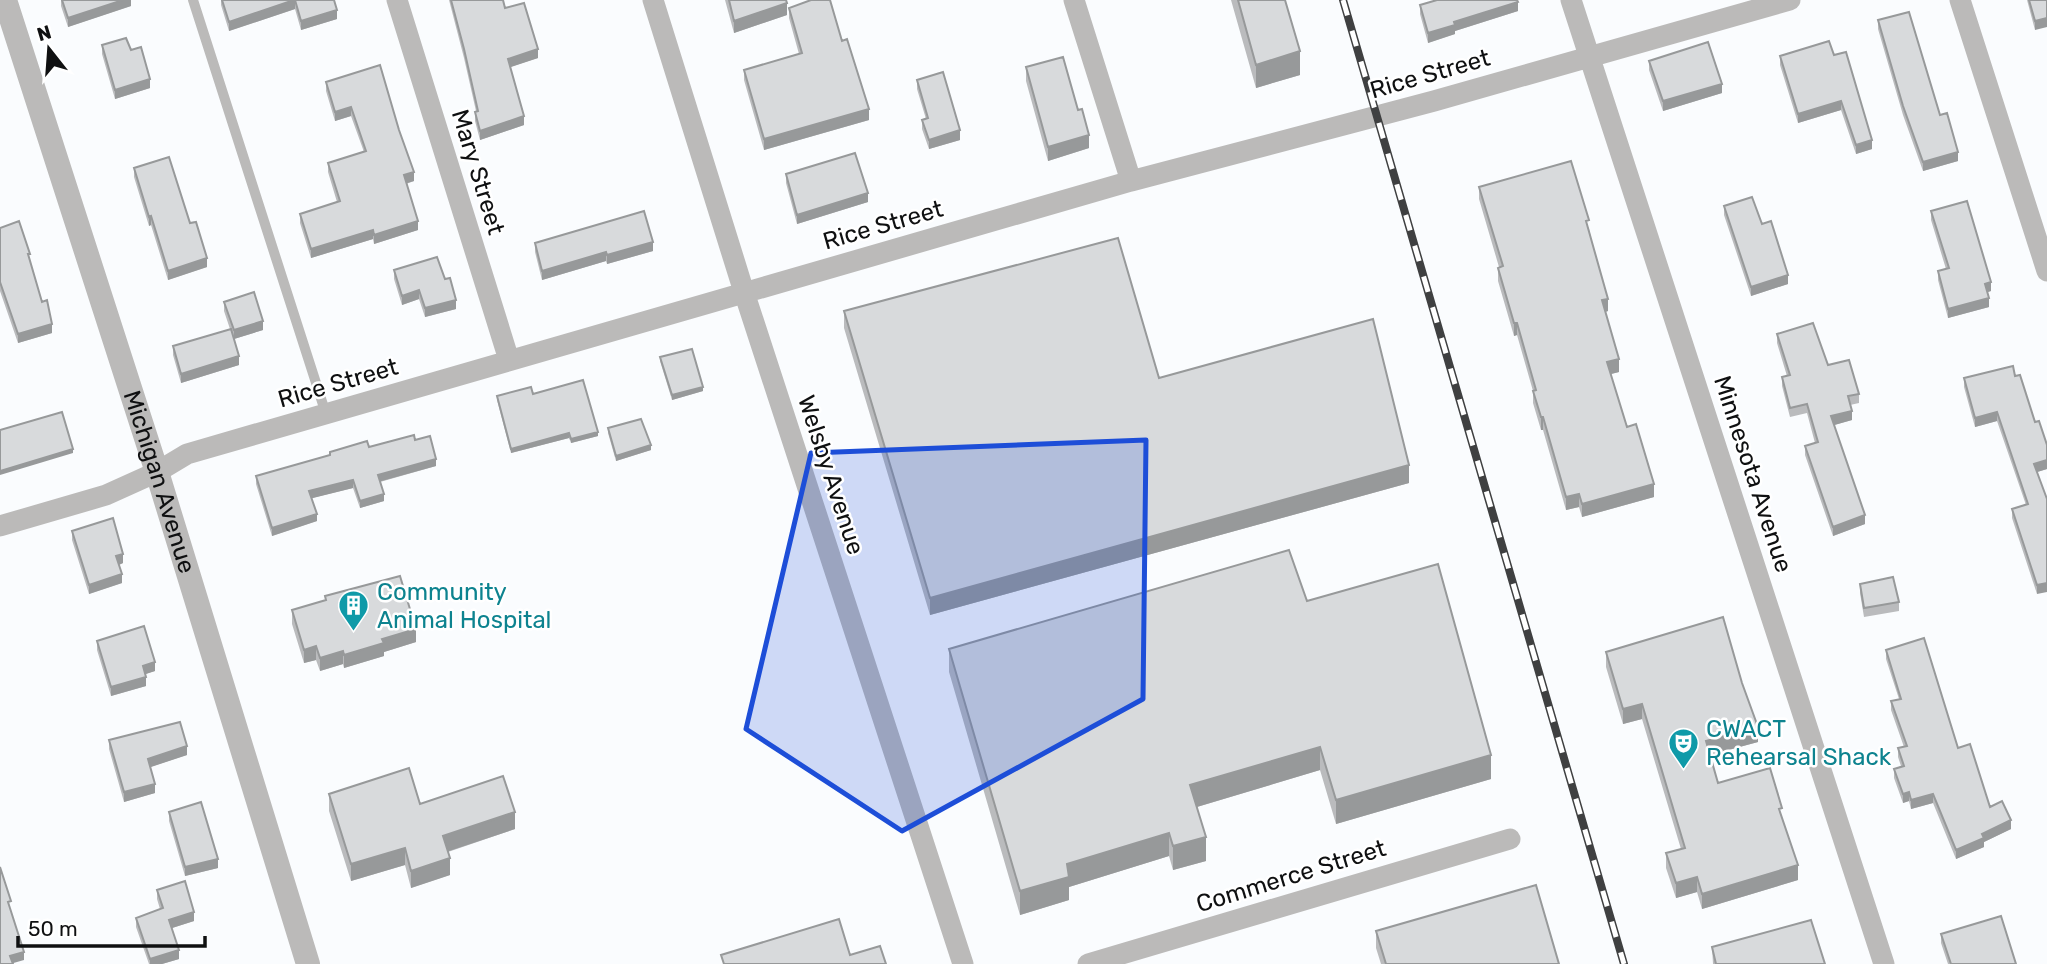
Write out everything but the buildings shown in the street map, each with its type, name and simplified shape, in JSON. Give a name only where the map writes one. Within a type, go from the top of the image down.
[{"type":"street","name":"Michigan Avenue","points":[[5,0],[157,472],[308,964]]},
{"type":"street","name":"Mary Street","points":[[397,0],[509,360]]},
{"type":"street","name":"Welsby Avenue","points":[[653,0],[744,292],[963,964]]},
{"type":"street","points":[[1074,0],[1130,181]]},
{"type":"street","name":"Minnesota Avenue","points":[[1571,0],[1884,964]]},
{"type":"street","name":"Rice Street","points":[[0,526],[106,495],[157,472],[187,454],[1130,181],[1377,117],[1790,0]]},
{"type":"street","points":[[1960,0],[2047,271]]},
{"type":"street","name":"Commerce Street","points":[[1087,964],[1510,839]]},
{"type":"lane","points":[[192,0],[326,414]]},
{"type":"highlighted area","points":[[1146,440],[1143,699],[902,831],[746,729],[811,453]]},
{"type":"railway","points":[[1343,0],[1624,964]]},
{"type":"place","name":"Community Animal Hospital","points":[[354,633]]},
{"type":"place","name":"CWACT Rehearsal Shack","points":[[1683,770]]}]
